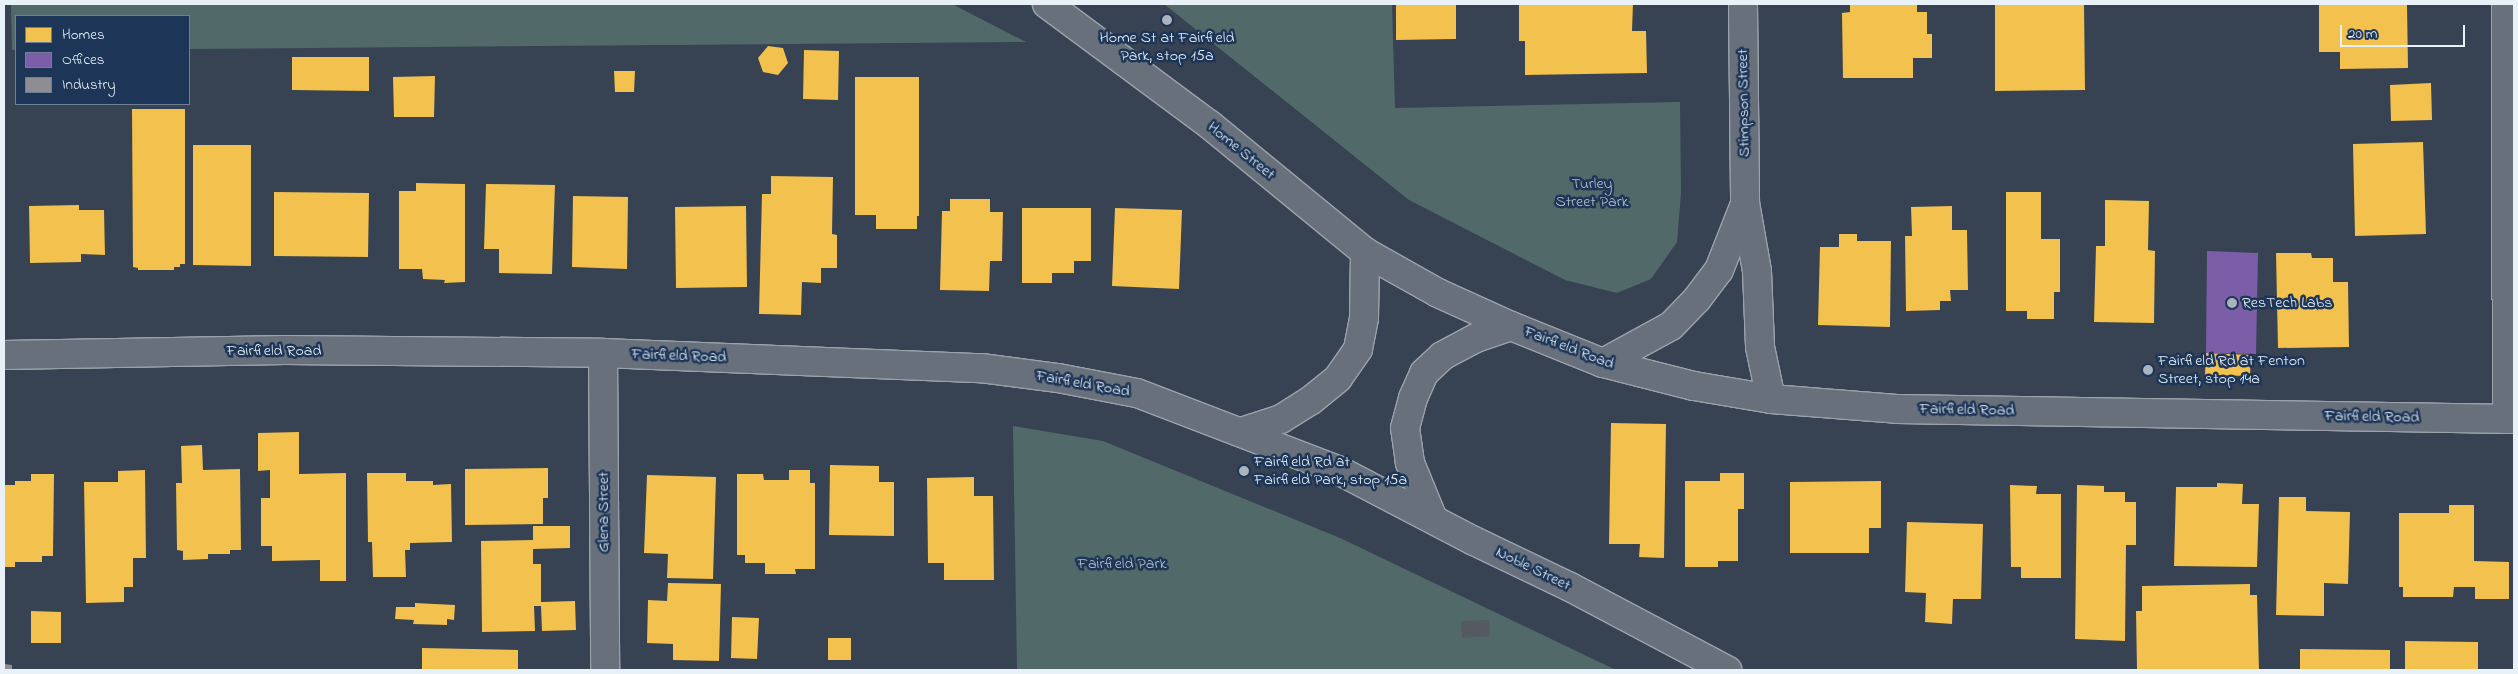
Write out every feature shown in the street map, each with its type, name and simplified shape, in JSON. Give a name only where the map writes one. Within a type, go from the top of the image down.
[{"type":"main road","name":"Home Street","points":[[1046,4],[1210,125],[1364,252],[1438,293]]},
{"type":"main road","name":"Stimpson Street","points":[[1743,4],[1746,203],[1757,271],[1760,348],[1771,399]]},
{"type":"main road","points":[[2506,4],[2511,419]]},
{"type":"main road","name":"Stimpson Street","points":[[1603,363],[1671,326],[1697,299],[1719,270],[1746,203]]},
{"type":"main road","points":[[1241,432],[1281,420],[1310,401],[1338,378],[1358,349],[1364,318],[1364,252]]},
{"type":"main road","name":"Fairfield Road","points":[[1438,293],[1511,326],[1603,363],[1694,386],[1771,399],[1897,409],[2511,419]]},
{"type":"main road","points":[[1433,519],[1410,463],[1406,428],[1413,398],[1424,373],[1442,356],[1476,338],[1511,326]]},
{"type":"main road","name":"Fairfield Road","points":[[4,355],[285,350],[603,354],[981,368],[1137,393],[1338,470]]},
{"type":"main road","name":"Glena Street","points":[[603,354],[605,670]]},
{"type":"main road","name":"Noble Street","points":[[1338,470],[1570,587],[1727,670]]},
{"type":"green space","points":[[11,4],[952,4],[1026,42],[190,49],[190,15],[15,15],[15,50],[12,50]]},
{"type":"green space","name":"Turley Street Park","points":[[1164,4],[1392,4],[1395,108],[1680,102],[1681,193],[1677,242],[1651,279],[1617,293],[1565,280],[1409,200]]},
{"type":"green space","name":"Fairfield Park","points":[[1013,426],[1103,441],[1340,538],[1616,670],[1017,670]]},
{"type":"building: Homes","points":[[1396,4],[1456,4],[1456,39],[1396,40]]},
{"type":"building: Homes","points":[[1519,4],[1633,4],[1632,31],[1646,31],[1647,73],[1525,75],[1525,41],[1519,41]]},
{"type":"building: Homes","points":[[1850,4],[1917,4],[1917,12],[1927,12],[1927,34],[1932,34],[1932,58],[1913,58],[1913,78],[1843,78],[1842,13],[1850,12]]},
{"type":"building: Homes","points":[[1995,4],[2084,4],[2085,90],[1995,91]]},
{"type":"building: Homes","points":[[2407,4],[2408,68],[2340,69],[2340,52],[2319,52],[2319,5]]},
{"type":"building: Homes","points":[[768,46],[783,48],[788,63],[778,75],[763,72],[758,58]]},
{"type":"building: Homes","points":[[804,50],[839,51],[838,100],[803,99]]},
{"type":"building: Homes","points":[[292,57],[369,57],[369,91],[292,90]]},
{"type":"building: Homes","points":[[614,71],[635,71],[634,92],[615,92]]},
{"type":"building: Homes","points":[[435,76],[434,117],[394,117],[393,77]]},
{"type":"building: Homes","points":[[855,77],[919,77],[919,216],[917,216],[917,229],[876,229],[876,215],[855,215]]},
{"type":"building: Homes","points":[[2431,83],[2432,120],[2391,121],[2390,85]]},
{"type":"building: Homes","points":[[132,109],[185,109],[185,264],[180,264],[180,267],[174,267],[174,270],[138,270],[138,268],[133,267]]},
{"type":"building: Homes","points":[[2423,142],[2426,234],[2355,236],[2353,144]]},
{"type":"building: Homes","points":[[193,145],[251,145],[251,266],[193,265]]},
{"type":"building: Homes","points":[[771,176],[833,177],[832,234],[837,235],[837,268],[821,268],[821,283],[802,282],[801,315],[759,314],[762,194],[771,194]]},
{"type":"building: Homes","points":[[416,183],[465,184],[465,282],[444,283],[445,280],[423,279],[422,269],[399,269],[399,191],[416,191]]},
{"type":"building: Homes","points":[[486,184],[555,185],[552,274],[499,273],[499,249],[484,249]]},
{"type":"building: Homes","points":[[274,192],[369,193],[368,257],[274,256]]},
{"type":"building: Homes","points":[[2006,192],[2041,192],[2041,239],[2060,239],[2060,292],[2054,292],[2054,319],[2027,319],[2027,311],[2006,311]]},
{"type":"building: Homes","points":[[573,196],[628,197],[627,269],[572,267]]},
{"type":"building: Homes","points":[[950,199],[990,199],[990,212],[1003,212],[1002,261],[990,261],[989,291],[940,290],[942,211],[950,211]]},
{"type":"building: Homes","points":[[2105,200],[2149,201],[2148,250],[2155,251],[2154,323],[2094,322],[2096,246],[2105,246]]},
{"type":"building: Homes","points":[[79,205],[79,210],[104,210],[105,255],[81,254],[81,262],[30,263],[29,206]]},
{"type":"building: Homes","points":[[746,206],[747,287],[676,288],[675,207]]},
{"type":"building: Homes","points":[[1952,206],[1952,230],[1967,230],[1968,290],[1950,290],[1951,301],[1940,301],[1940,310],[1906,311],[1905,236],[1912,236],[1911,207]]},
{"type":"building: Homes","points":[[1022,208],[1091,208],[1091,261],[1074,261],[1074,273],[1052,273],[1052,283],[1022,283]]},
{"type":"building: Homes","points":[[1115,208],[1182,210],[1179,289],[1112,286]]},
{"type":"building: Homes","points":[[1839,234],[1857,234],[1857,241],[1891,241],[1890,327],[1818,325],[1820,247],[1839,247]]},
{"type":"building: Homes","points":[[2276,253],[2311,253],[2312,258],[2333,258],[2333,282],[2348,282],[2349,347],[2278,348]]},
{"type":"building: Homes","points":[[2206,353],[2251,355],[2250,376],[2205,375]]},
{"type":"building: Homes","points":[[1611,423],[1666,424],[1664,558],[1639,557],[1640,544],[1609,544]]},
{"type":"building: Homes","points":[[299,432],[299,474],[346,473],[346,581],[320,581],[320,560],[272,561],[272,546],[261,546],[261,498],[270,498],[270,470],[258,471],[258,433]]},
{"type":"building: Homes","points":[[202,445],[203,470],[240,469],[241,550],[230,550],[230,554],[208,554],[208,559],[183,560],[183,551],[177,550],[176,483],[182,483],[181,446]]},
{"type":"building: Homes","points":[[830,465],[879,466],[879,482],[894,482],[894,536],[829,535]]},
{"type":"building: Homes","points":[[548,468],[548,498],[543,498],[543,524],[465,525],[465,469]]},
{"type":"building: Homes","points":[[145,470],[146,558],[133,558],[133,587],[124,587],[124,602],[86,603],[84,482],[118,482],[118,471]]},
{"type":"building: Homes","points":[[789,470],[810,470],[810,483],[815,483],[815,569],[795,569],[796,574],[765,574],[765,563],[745,563],[745,555],[737,555],[737,474],[763,474],[764,480],[789,480]]},
{"type":"building: Homes","points":[[367,473],[406,473],[406,481],[433,481],[433,485],[451,484],[452,542],[410,543],[410,550],[405,550],[406,577],[373,577],[372,542],[368,542]]},
{"type":"building: Homes","points":[[1720,473],[1744,473],[1744,509],[1738,509],[1738,561],[1718,561],[1718,567],[1685,567],[1685,481],[1720,481]]},
{"type":"building: Homes","points":[[31,474],[54,474],[53,556],[42,556],[42,562],[15,562],[15,567],[4,567],[4,485],[15,485],[15,481],[31,481]]},
{"type":"building: Homes","points":[[647,475],[716,477],[713,579],[667,578],[668,554],[644,553]]},
{"type":"building: Homes","points":[[974,477],[974,496],[993,496],[994,580],[944,580],[944,563],[928,563],[927,478]]},
{"type":"building: Homes","points":[[1881,481],[1881,528],[1869,528],[1869,553],[1790,553],[1790,482]]},
{"type":"building: Homes","points":[[2217,483],[2243,484],[2242,504],[2259,504],[2257,567],[2174,566],[2176,487],[2217,487]]},
{"type":"building: Homes","points":[[2010,485],[2037,486],[2036,494],[2061,494],[2061,578],[2021,578],[2021,567],[2011,567]]},
{"type":"building: Homes","points":[[2077,485],[2104,486],[2104,492],[2125,492],[2125,502],[2136,502],[2136,545],[2126,545],[2125,641],[2075,639]]},
{"type":"building: Homes","points":[[2279,497],[2306,497],[2306,511],[2350,512],[2348,584],[2324,583],[2324,616],[2276,615]]},
{"type":"building: Homes","points":[[2449,505],[2474,505],[2474,561],[2509,562],[2509,599],[2475,599],[2475,587],[2454,587],[2453,597],[2403,597],[2403,587],[2399,587],[2399,513],[2449,513]]},
{"type":"building: Homes","points":[[1907,522],[1983,524],[1981,599],[1953,599],[1952,624],[1925,622],[1926,593],[1905,592]]},
{"type":"building: Homes","points":[[533,526],[570,526],[570,548],[533,549],[533,564],[541,564],[541,602],[575,601],[576,630],[542,631],[541,606],[534,606],[535,631],[482,632],[481,541],[533,540]]},
{"type":"building: Homes","points":[[668,583],[721,584],[719,661],[673,660],[673,644],[647,643],[648,600],[667,601]]},
{"type":"building: Homes","points":[[2250,584],[2250,595],[2257,595],[2259,670],[2137,670],[2136,611],[2142,611],[2142,586]]},
{"type":"building: Homes","points":[[415,603],[455,605],[454,620],[447,619],[447,625],[413,624],[414,620],[395,619],[396,607],[415,607]]},
{"type":"building: Homes","points":[[31,611],[61,612],[61,643],[31,643]]},
{"type":"building: Homes","points":[[732,617],[759,618],[757,659],[731,658]]},
{"type":"building: Homes","points":[[828,638],[851,638],[851,660],[828,660]]},
{"type":"building: Homes","points":[[2405,641],[2478,642],[2478,670],[2405,670]]},
{"type":"building: Homes","points":[[422,648],[518,650],[518,670],[422,670]]},
{"type":"building: Homes","points":[[2300,649],[2390,650],[2390,670],[2300,670]]},
{"type":"building: Offices","name":"ResTech Labs","points":[[2207,251],[2258,253],[2256,354],[2206,353]]},
{"type":"building: Industry","points":[[4,664],[12,665],[12,670],[4,670]]},
{"type":"building: Other","points":[[1489,620],[1490,636],[1462,638],[1461,621]]},
{"type":"place","name":"Home St at Fairfield Park, stop 15a","points":[[1167,20]]},
{"type":"place","name":"ResTech Labs","points":[[2232,303]]},
{"type":"place","name":"Fairfield Rd at Fenton Street, stop 14a","points":[[2148,370]]},
{"type":"place","name":"Fairfield Rd at Fairfield Park, stop 15a","points":[[1244,471]]}]
